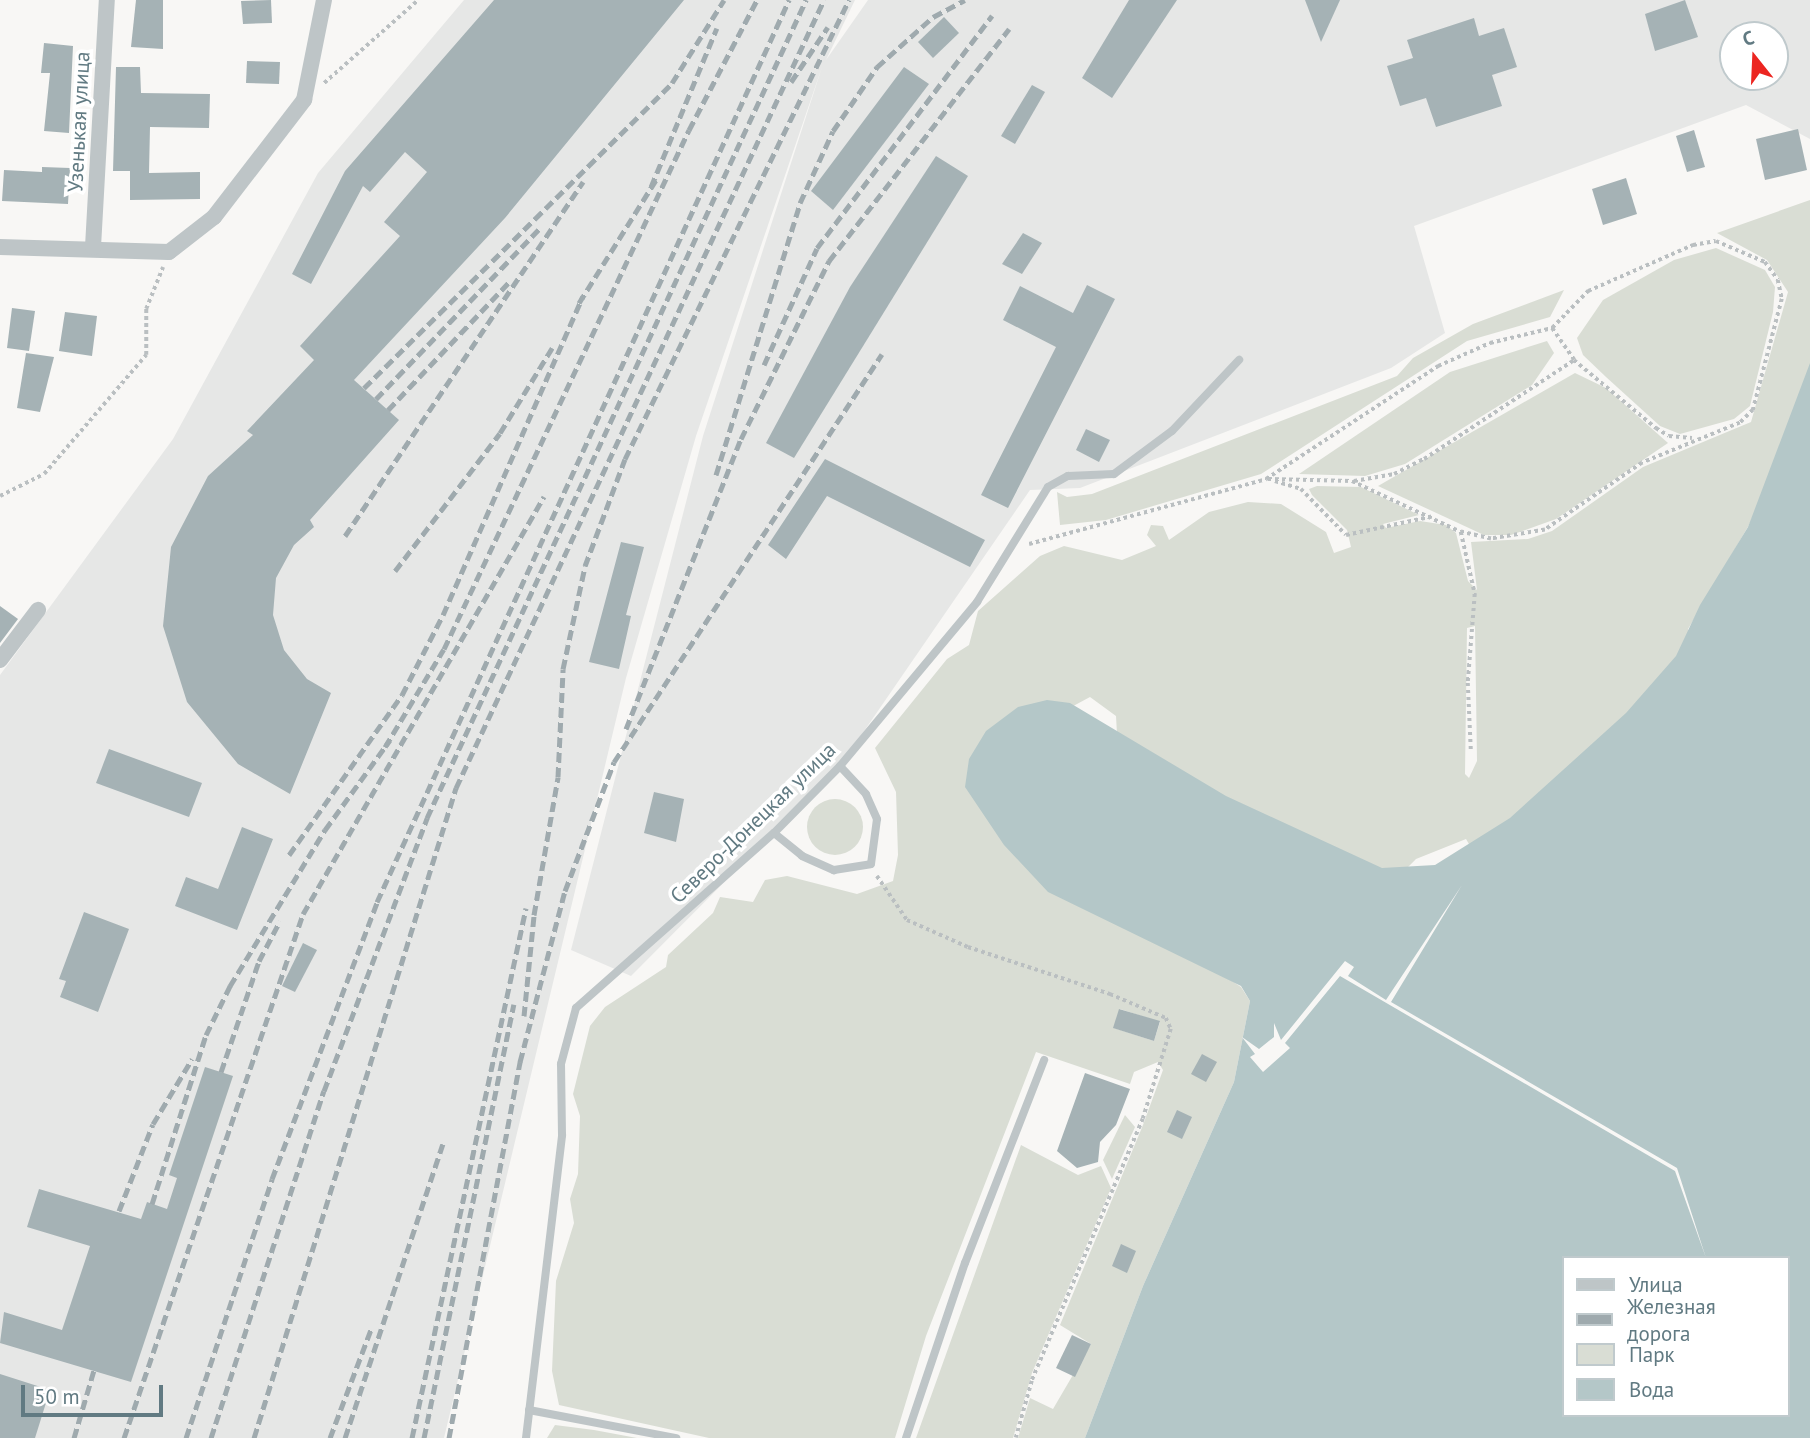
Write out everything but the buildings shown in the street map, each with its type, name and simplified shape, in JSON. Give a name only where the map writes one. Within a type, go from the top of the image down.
[{"type":"street","name":"Узенькая улица","points":[[93,247],[107,0]]},
{"type":"street","points":[[0,247],[93,247],[169,252],[214,216],[304,100],[324,0]]},
{"type":"street","points":[[0,660],[38,610]]},
{"type":"lane","name":"Северо-Донецкая улица","points":[[526,1438],[562,1135],[561,1064],[576,1008],[774,833],[840,766],[977,602],[1048,487],[1068,476],[1114,474],[1172,431],[1239,360]]},
{"type":"lane","points":[[774,833],[802,856],[834,870],[871,864],[877,819],[866,794],[840,766]]},
{"type":"lane","points":[[906,1438],[965,1263],[1044,1060]]},
{"type":"lane","points":[[529,1410],[676,1438]]},
{"type":"path","points":[[304,100],[418,0]]},
{"type":"path","points":[[1266,479],[1438,366],[1490,342],[1552,328],[1588,291],[1693,245],[1716,241],[1765,262],[1779,280],[1782,299],[1752,410],[1740,423],[1695,438],[1609,482],[1564,522],[1545,530],[1491,539],[1461,532],[1435,516],[1352,481]]},
{"type":"path","points":[[0,496],[44,474],[146,355],[146,309],[169,252]]},
{"type":"path","points":[[1552,328],[1574,360],[1656,428],[1669,436],[1695,438]]},
{"type":"path","points":[[1010,548],[1266,479],[1352,481],[1394,474],[1424,459],[1574,360]]},
{"type":"path","points":[[1266,479],[1301,489],[1346,534],[1435,516]]},
{"type":"path","points":[[1461,532],[1475,594],[1468,683],[1471,750]]},
{"type":"path","points":[[871,864],[883,891],[907,920],[968,947],[1110,993],[1166,1018],[1171,1029],[1143,1119],[1032,1381],[1016,1438]]},
{"type":"shaded area","points":[[464,0],[855,0],[826,60],[868,0],[1810,0],[1810,139],[1746,105],[1414,226],[1445,333],[1391,368],[1080,488],[1030,490],[840,766],[631,976],[571,950],[703,436],[822,67],[696,436],[626,678],[444,1438],[0,1438],[0,675],[173,439],[318,173]]},
{"type":"green space","points":[[1810,200],[1810,387],[1749,525],[1688,629],[1695,653],[1476,856],[1466,839],[1416,859],[1401,874],[1368,872],[1290,835],[1117,734],[1116,716],[1090,697],[1064,711],[1178,945],[1241,987],[1250,1001],[1234,1082],[1143,1286],[1085,1438],[1018,1438],[1030,1398],[1053,1409],[1091,1344],[1060,1325],[1143,1125],[1163,1070],[1158,1062],[1134,1072],[1130,1084],[1036,1052],[926,1336],[895,1438],[709,1438],[559,1405],[552,1371],[556,1281],[574,1223],[570,1199],[578,1174],[580,1116],[573,1094],[590,1026],[605,1007],[666,967],[668,955],[713,913],[720,897],[753,902],[765,880],[787,876],[857,894],[893,881],[898,855],[896,792],[875,748],[947,659],[969,645],[978,611],[1040,556],[1064,546],[1122,560],[1156,546],[1147,535],[1151,525],[1163,526],[1169,540],[1209,512],[1248,502],[1281,504],[1326,532],[1334,553],[1351,547],[1347,530],[1312,495],[1309,489],[1317,486],[1361,487],[1419,515],[1383,524],[1386,528],[1420,521],[1446,525],[1456,533],[1468,581],[1477,590],[1471,542],[1528,539],[1552,531],[1643,467],[1751,422],[1788,292],[1767,260],[1717,233]],"holes":[[[1475,626],[1477,761],[1469,778],[1465,774],[1467,628]],[[1120,1009],[1160,1022],[1154,1041],[1114,1028]]]},
{"type":"green space","points":[[1716,248],[1765,270],[1775,287],[1773,312],[1750,406],[1734,419],[1680,434],[1660,426],[1606,377],[1583,355],[1577,338],[1603,300],[1674,260]]},
{"type":"green space","points":[[1564,290],[1550,317],[1467,341],[1261,474],[1106,520],[1060,525],[1057,492],[1067,497],[1092,494],[1397,376],[1413,358],[1473,324]]},
{"type":"green space","points":[[1547,341],[1554,353],[1532,385],[1405,464],[1365,476],[1299,474],[1450,372]]},
{"type":"green space","points":[[1575,373],[1606,388],[1668,443],[1556,519],[1511,535],[1484,535],[1378,486]]},
{"type":"green space","points":[[835,799],[846,801],[855,807],[861,816],[861,838],[855,847],[846,853],[835,855],[824,853],[815,847],[809,838],[807,827],[809,816],[815,807],[824,801]]},
{"type":"green space","points":[[1125,1115],[1135,1127],[1112,1179],[1103,1160]]},
{"type":"green space","points":[[1021,1145],[1078,1175],[1101,1166],[1111,1188],[1032,1373],[1013,1438],[916,1438]]},
{"type":"green space","points":[[555,1425],[594,1430],[637,1438],[547,1438]]},
{"type":"water","points":[[1810,363],[1810,1438],[1085,1438],[1143,1286],[1234,1082],[1250,1001],[1241,986],[1048,892],[1004,845],[965,787],[969,759],[986,731],[1018,707],[1047,700],[1070,703],[1226,796],[1382,868],[1435,865],[1510,818],[1626,713],[1676,656],[1700,605],[1748,527]]},
{"type":"pier","points":[[1462,885],[1391,1002],[1677,1168],[1705,1256],[1675,1171],[1340,976],[1285,1043],[1290,1048],[1263,1072],[1250,1057],[1255,1054],[1242,1037],[1259,1049],[1274,1037],[1274,1023],[1281,1040],[1345,961],[1354,967],[1348,976],[1386,1000]]},
{"type":"railway","points":[[364,388],[672,83],[724,0]]},
{"type":"railway","points":[[385,747],[444,649],[689,130],[757,0]]},
{"type":"railway","points":[[186,1438],[272,1179],[377,902],[789,0]]},
{"type":"railway","points":[[211,1438],[324,1091],[427,818],[806,0]]},
{"type":"railway","points":[[254,1438],[456,788],[824,0]]},
{"type":"railway","points":[[524,1016],[534,915],[558,777],[563,669],[585,566],[625,459],[849,0]]},
{"type":"railway","points":[[716,475],[800,203],[833,131],[877,67],[933,17],[965,0]]},
{"type":"railway","points":[[764,365],[817,248],[992,16]]},
{"type":"railway","points":[[791,82],[828,27]]},
{"type":"railway","points":[[651,187],[717,28]]},
{"type":"railway","points":[[626,729],[741,439],[829,261],[1009,29]]},
{"type":"railway","points":[[579,303],[657,178]]},
{"type":"railway","points":[[345,536],[583,182]]},
{"type":"railway","points":[[376,399],[540,228]]},
{"type":"railway","points":[[388,410],[509,282]]},
{"type":"railway","points":[[289,855],[402,695],[443,615],[583,296]]},
{"type":"railway","points":[[395,571],[500,433],[552,348]]},
{"type":"railway","points":[[449,1438],[520,1062],[565,891],[614,762],[882,354]]},
{"type":"railway","points":[[124,1438],[303,914],[544,496]]},
{"type":"railway","points":[[152,1204],[206,1035],[230,986],[325,830],[390,740]]},
{"type":"railway","points":[[412,1438],[526,908]]},
{"type":"railway","points":[[221,1072],[259,961],[280,921]]},
{"type":"railway","points":[[424,1438],[514,1004]]},
{"type":"railway","points":[[119,1211],[153,1124],[192,1059]]},
{"type":"railway","points":[[345,1438],[443,1144]]},
{"type":"railway","points":[[330,1438],[372,1327]]},
{"type":"railway","points":[[74,1438],[94,1370]]}]
